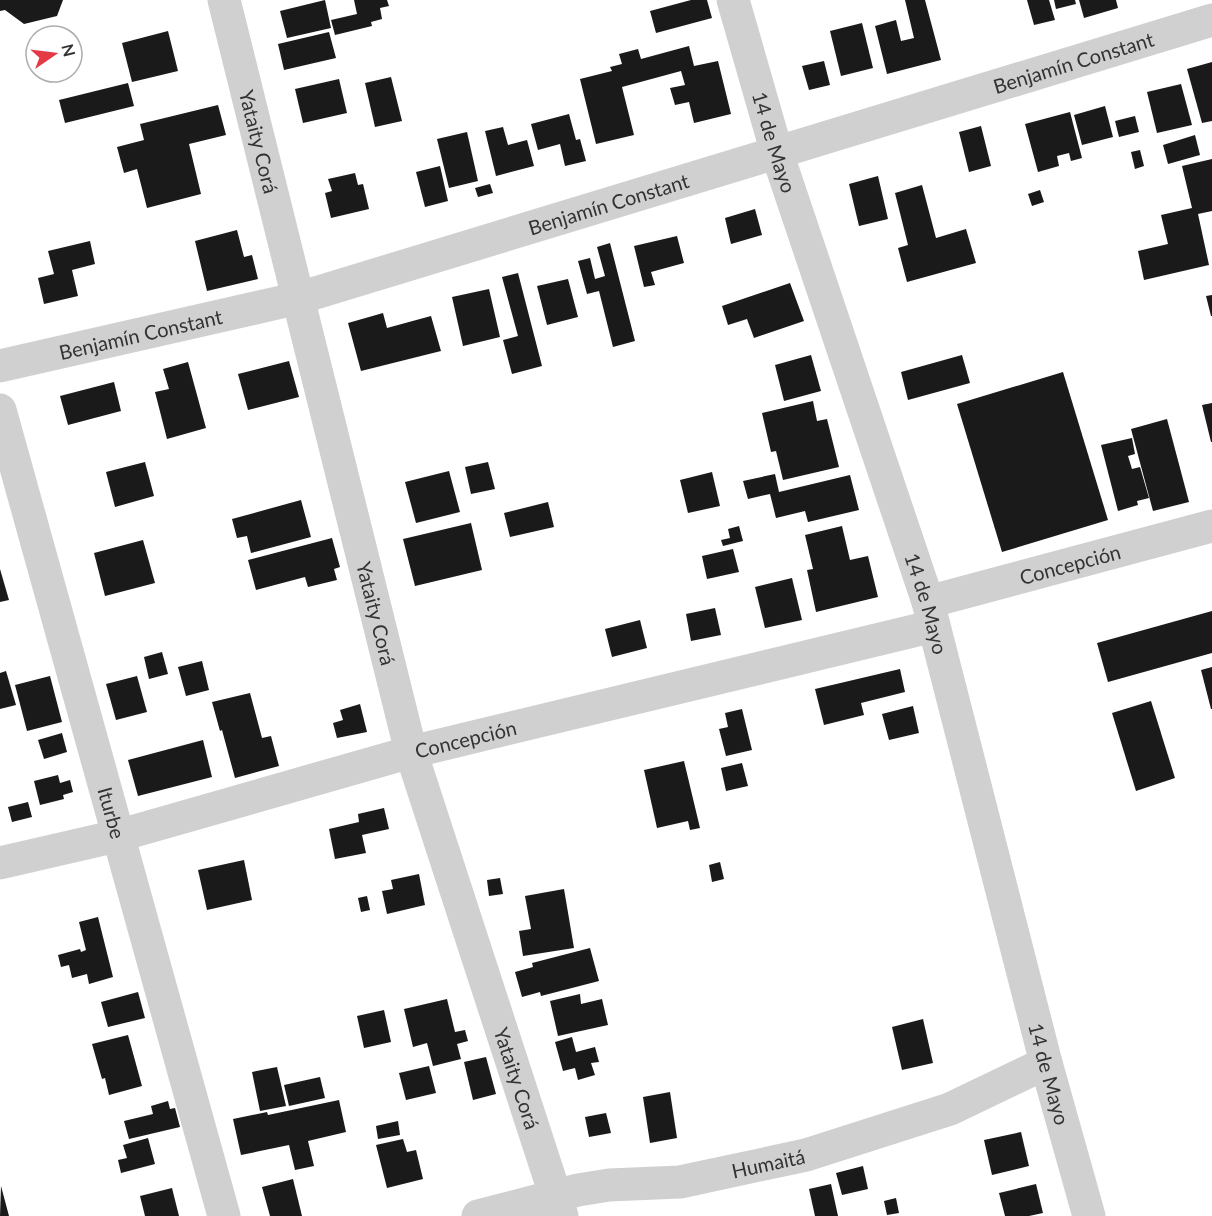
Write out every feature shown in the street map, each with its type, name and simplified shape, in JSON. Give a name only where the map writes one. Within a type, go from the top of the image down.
[{"type":"street","name":"Yataity Corá","points":[[224,0],[411,752],[559,1206]]},
{"type":"street","name":"14 de Mayo","points":[[733,0],[777,153],[931,614],[1046,1063],[1089,1216]]},
{"type":"street","name":"Benjamín Constant","points":[[0,366],[299,298],[1212,20]]},
{"type":"street","name":"Iturbe","points":[[0,410],[224,1216]]},
{"type":"street","name":"Concepción","points":[[0,863],[117,836],[411,752],[931,614],[1212,526]]},
{"type":"street","name":"Humaitá","points":[[478,1216],[559,1206],[578,1190],[609,1185],[680,1182],[806,1155],[950,1109],[1046,1063]]},
{"type":"building","points":[[0,0],[63,0],[57,16],[24,24],[5,10],[0,11]]},
{"type":"building","points":[[325,0],[331,28],[287,38],[280,11]]},
{"type":"building","points":[[354,0],[387,0],[389,6],[380,8],[382,19],[371,22],[372,26],[335,35],[331,20],[357,14]]},
{"type":"building","points":[[691,0],[707,0],[712,18],[656,33],[650,11]]},
{"type":"building","points":[[905,0],[925,0],[941,60],[887,74],[875,26],[896,20],[901,41],[914,38]]},
{"type":"building","points":[[1027,0],[1049,0],[1055,20],[1034,25]]},
{"type":"building","points":[[1054,0],[1075,0],[1076,4],[1056,9]]},
{"type":"building","points":[[1079,0],[1116,0],[1118,8],[1084,18]]},
{"type":"building","points":[[862,23],[873,68],[841,76],[830,31]]},
{"type":"building","points":[[168,31],[178,71],[132,82],[122,43]]},
{"type":"building","points":[[329,32],[336,58],[284,70],[278,44]]},
{"type":"building","points":[[689,46],[694,66],[718,61],[731,114],[694,123],[689,102],[675,105],[670,88],[685,85],[681,71],[622,87],[634,135],[596,144],[580,79],[612,71],[610,67],[622,64],[619,54],[638,49],[641,59]]},
{"type":"building","points":[[824,61],[830,85],[809,90],[802,66]]},
{"type":"building","points":[[1212,62],[1212,121],[1202,123],[1187,69]]},
{"type":"building","points":[[391,77],[402,121],[375,127],[365,83]]},
{"type":"building","points":[[339,79],[347,113],[303,123],[295,89]]},
{"type":"building","points":[[128,83],[134,106],[65,123],[59,100]]},
{"type":"building","points":[[1181,84],[1192,125],[1157,133],[1147,92]]},
{"type":"building","points":[[218,105],[226,135],[189,144],[201,194],[147,208],[137,169],[124,173],[117,147],[144,140],[140,124]]},
{"type":"building","points":[[1105,106],[1113,137],[1082,145],[1074,115]]},
{"type":"building","points":[[1070,112],[1082,158],[1071,161],[1069,153],[1057,156],[1059,166],[1038,172],[1025,124]]},
{"type":"building","points":[[569,114],[576,140],[580,139],[586,161],[565,166],[560,144],[538,150],[531,124]]},
{"type":"building","points":[[1135,116],[1139,132],[1119,137],[1115,121]]},
{"type":"building","points":[[981,126],[991,166],[969,172],[959,132]]},
{"type":"building","points":[[503,127],[508,145],[527,140],[534,166],[496,176],[485,131]]},
{"type":"building","points":[[467,132],[478,181],[449,188],[437,139]]},
{"type":"building","points":[[1195,135],[1200,155],[1168,164],[1163,145]]},
{"type":"building","points":[[1140,150],[1144,166],[1135,169],[1131,152]]},
{"type":"building","points":[[1212,159],[1212,211],[1198,214],[1209,265],[1144,280],[1138,251],[1168,244],[1161,215],[1192,208],[1182,166]]},
{"type":"building","points":[[440,166],[448,201],[425,207],[416,172]]},
{"type":"building","points":[[355,173],[358,185],[363,184],[369,209],[331,218],[325,193],[332,191],[328,179]]},
{"type":"building","points":[[878,176],[888,219],[859,226],[849,184]]},
{"type":"building","points":[[490,184],[493,193],[478,197],[475,188]]},
{"type":"building","points":[[922,185],[936,238],[966,229],[976,263],[907,282],[898,248],[908,245],[895,193]]},
{"type":"building","points":[[1040,190],[1044,202],[1032,206],[1028,194]]},
{"type":"building","points":[[755,209],[762,235],[731,244],[725,218]]},
{"type":"building","points":[[237,230],[244,257],[252,255],[258,279],[207,291],[195,241]]},
{"type":"building","points":[[677,236],[684,263],[651,272],[655,285],[644,287],[634,246]]},
{"type":"building","points":[[90,241],[95,264],[72,270],[78,296],[44,304],[38,278],[54,274],[48,251]]},
{"type":"building","points":[[610,243],[635,341],[613,347],[599,291],[587,294],[578,261],[590,258],[595,279],[605,276],[597,247]]},
{"type":"building","points":[[518,273],[542,366],[512,374],[503,340],[518,336],[502,277]]},
{"type":"building","points":[[568,279],[578,317],[547,325],[537,286]]},
{"type":"building","points":[[790,283],[804,321],[754,338],[747,319],[728,325],[722,306]]},
{"type":"building","points":[[489,289],[500,337],[463,346],[452,297]]},
{"type":"building","points":[[1212,295],[1212,316],[1211,316],[1206,296]]},
{"type":"building","points":[[383,313],[387,328],[431,316],[441,351],[361,371],[348,323]]},
{"type":"building","points":[[811,355],[821,391],[784,401],[775,365]]},
{"type":"building","points":[[962,355],[970,383],[908,400],[901,372]]},
{"type":"building","points":[[289,361],[299,397],[248,410],[238,374]]},
{"type":"building","points":[[188,362],[206,428],[167,439],[155,392],[169,389],[163,369]]},
{"type":"building","points":[[1063,372],[1108,520],[1002,552],[957,404]]},
{"type":"building","points":[[114,382],[121,411],[68,425],[60,396]]},
{"type":"building","points":[[813,401],[817,421],[827,419],[839,467],[783,480],[776,451],[771,452],[762,413]]},
{"type":"building","points":[[1212,403],[1212,442],[1211,442],[1202,405]]},
{"type":"building","points":[[1167,419],[1189,502],[1153,511],[1131,429]]},
{"type":"building","points":[[1132,438],[1135,454],[1128,456],[1132,469],[1140,467],[1149,498],[1137,501],[1138,505],[1118,511],[1101,445]]},
{"type":"building","points":[[145,462],[154,496],[115,507],[106,472]]},
{"type":"building","points":[[488,462],[495,489],[471,494],[465,467]]},
{"type":"building","points":[[449,471],[460,512],[416,523],[405,482]]},
{"type":"building","points":[[712,472],[720,506],[688,513],[680,480]]},
{"type":"building","points":[[775,474],[779,492],[850,475],[859,510],[808,522],[805,511],[776,518],[770,494],[748,499],[743,481]]},
{"type":"building","points":[[301,500],[311,537],[251,553],[247,536],[237,538],[232,519]]},
{"type":"building","points":[[548,502],[554,527],[510,537],[504,513]]},
{"type":"building","points":[[471,523],[482,570],[415,586],[403,539]]},
{"type":"building","points":[[739,526],[743,541],[723,546],[721,540],[730,538],[728,529]]},
{"type":"building","points":[[842,526],[850,560],[868,556],[878,597],[816,612],[807,570],[813,569],[805,535]]},
{"type":"building","points":[[332,538],[340,567],[334,569],[337,580],[308,587],[305,577],[256,590],[248,560]]},
{"type":"building","points":[[143,540],[155,583],[105,596],[94,553]]},
{"type":"building","points":[[733,549],[739,572],[707,579],[702,556]]},
{"type":"building","points":[[0,569],[9,600],[0,602]]},
{"type":"building","points":[[792,578],[802,620],[765,628],[755,587]]},
{"type":"building","points":[[715,608],[721,635],[691,641],[686,614]]},
{"type":"building","points":[[1212,611],[1212,653],[1108,682],[1097,643]]},
{"type":"building","points":[[640,620],[647,648],[612,657],[605,629]]},
{"type":"building","points":[[162,652],[168,674],[149,679],[144,657]]},
{"type":"building","points":[[202,661],[209,690],[186,696],[178,667]]},
{"type":"building","points":[[1212,667],[1212,709],[1211,709],[1201,670]]},
{"type":"building","points":[[900,669],[905,692],[861,703],[864,715],[824,725],[815,689]]},
{"type":"building","points":[[6,671],[16,705],[0,709],[0,673]]},
{"type":"building","points":[[50,676],[62,722],[27,731],[15,685]]},
{"type":"building","points":[[137,676],[147,712],[116,720],[106,684]]},
{"type":"building","points":[[250,693],[262,738],[271,736],[279,766],[235,778],[212,702]]},
{"type":"building","points":[[1151,701],[1175,778],[1136,791],[1112,713]]},
{"type":"building","points":[[360,704],[367,732],[337,738],[333,723],[343,720],[340,710]]},
{"type":"building","points":[[913,706],[919,733],[889,740],[882,714]]},
{"type":"building","points":[[742,709],[752,750],[726,756],[719,729],[728,727],[725,713]]},
{"type":"building","points":[[62,733],[67,752],[44,759],[38,740]]},
{"type":"building","points":[[203,740],[212,777],[138,796],[128,760]]},
{"type":"building","points":[[684,761],[700,828],[690,830],[688,821],[657,828],[644,770]]},
{"type":"building","points":[[742,763],[748,786],[726,791],[721,768]]},
{"type":"building","points":[[58,775],[60,783],[70,780],[73,792],[63,795],[64,799],[40,805],[34,781]]},
{"type":"building","points":[[28,802],[32,817],[12,822],[8,807]]},
{"type":"building","points":[[384,808],[389,829],[362,835],[366,853],[335,859],[329,829],[359,822],[358,814]]},
{"type":"building","points":[[244,860],[252,900],[207,910],[198,870]]},
{"type":"building","points":[[720,862],[724,879],[712,882],[709,865]]},
{"type":"building","points":[[419,874],[425,905],[387,914],[382,891],[393,889],[391,880]]},
{"type":"building","points":[[500,878],[503,894],[489,896],[487,880]]},
{"type":"building","points":[[564,889],[574,948],[523,956],[519,931],[531,929],[525,896]]},
{"type":"building","points":[[367,896],[370,910],[361,912],[358,898]]},
{"type":"building","points":[[98,917],[113,977],[89,984],[87,974],[72,978],[69,965],[61,967],[58,955],[80,949],[81,952],[86,950],[79,922]]},
{"type":"building","points":[[590,948],[599,981],[541,996],[540,992],[522,997],[515,972],[533,967],[532,963]]},
{"type":"building","points":[[138,992],[145,1018],[108,1027],[101,1002]]},
{"type":"building","points":[[580,994],[581,1004],[602,999],[608,1025],[558,1036],[550,1001]]},
{"type":"building","points":[[447,999],[455,1032],[465,1030],[468,1041],[457,1044],[461,1059],[433,1066],[427,1043],[413,1047],[404,1009]]},
{"type":"building","points":[[384,1010],[391,1042],[364,1048],[357,1016]]},
{"type":"building","points":[[923,1019],[933,1063],[902,1070],[892,1027]]},
{"type":"building","points":[[128,1035],[142,1086],[109,1095],[92,1044]]},
{"type":"building","points":[[572,1037],[576,1052],[595,1047],[599,1062],[591,1063],[595,1075],[578,1080],[575,1068],[563,1071],[555,1042]]},
{"type":"building","points":[[486,1057],[496,1094],[473,1100],[464,1062]]},
{"type":"building","points":[[429,1066],[436,1093],[406,1100],[399,1073]]},
{"type":"building","points":[[277,1067],[286,1106],[260,1111],[252,1072]]},
{"type":"building","points":[[320,1077],[325,1098],[289,1106],[284,1085]]},
{"type":"building","points":[[670,1092],[677,1138],[650,1143],[643,1097]]},
{"type":"building","points":[[339,1100],[346,1132],[308,1141],[314,1166],[295,1170],[289,1145],[241,1155],[233,1119],[267,1112],[268,1115]]},
{"type":"building","points":[[168,1101],[170,1109],[175,1108],[180,1127],[129,1139],[124,1121],[153,1114],[151,1106]]},
{"type":"building","points":[[606,1113],[611,1133],[589,1137],[585,1117]]},
{"type":"building","points":[[398,1121],[400,1135],[378,1139],[376,1126]]},
{"type":"building","points":[[1021,1132],[1029,1166],[992,1175],[984,1140]]},
{"type":"building","points":[[148,1138],[155,1164],[121,1173],[118,1160],[127,1158],[123,1145]]},
{"type":"building","points":[[403,1139],[407,1152],[416,1150],[423,1179],[387,1188],[376,1145]]},
{"type":"building","points":[[863,1166],[868,1189],[842,1195],[836,1173]]},
{"type":"building","points":[[293,1179],[302,1216],[270,1216],[262,1187]]},
{"type":"building","points":[[831,1184],[838,1216],[815,1216],[809,1189]]},
{"type":"building","points":[[1036,1184],[1043,1213],[1029,1216],[1005,1216],[999,1193]]},
{"type":"building","points":[[1,1186],[9,1216],[0,1216]]},
{"type":"building","points":[[172,1188],[179,1216],[145,1216],[140,1196]]},
{"type":"building","points":[[896,1198],[899,1213],[887,1215],[884,1201]]}]
